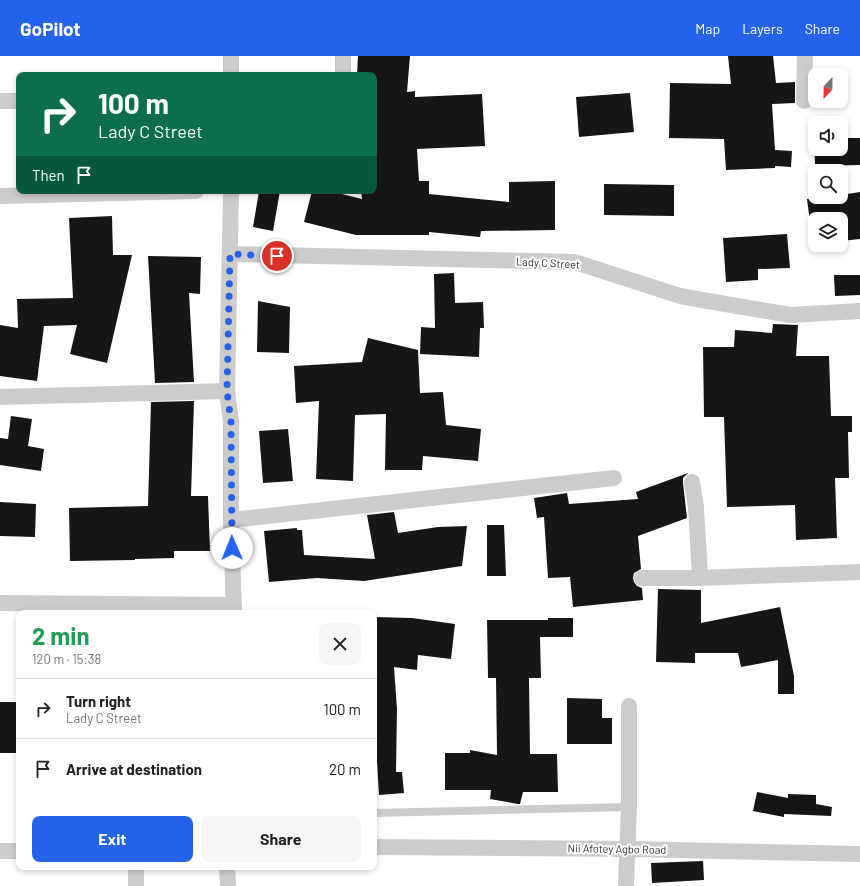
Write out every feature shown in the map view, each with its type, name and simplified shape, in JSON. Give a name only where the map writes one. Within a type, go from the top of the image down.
[{"type":"street","points":[[231,56],[231,72]]},
{"type":"street","points":[[342,72],[343,56]]},
{"type":"street","points":[[804,101],[805,56]]},
{"type":"street","points":[[0,101],[16,101]]},
{"type":"street","points":[[0,196],[78,194]]},
{"type":"street","points":[[0,604],[234,609],[231,520],[231,422],[227,391],[231,194]]},
{"type":"street","name":"Lady C Street","points":[[230,254],[575,262],[680,296],[708,301],[790,315],[860,311]]},
{"type":"street","points":[[0,397],[227,391]]},
{"type":"street","points":[[231,520],[614,478]]},
{"type":"street","points":[[692,482],[696,507],[700,578]]},
{"type":"street","points":[[642,578],[700,578],[860,572]]},
{"type":"street","points":[[626,886],[629,807],[629,706]]},
{"type":"street","name":"Nii Afotey Agbo Road","points":[[377,847],[628,849],[860,854]]},
{"type":"street","points":[[0,852],[16,851]]},
{"type":"street","points":[[136,870],[136,886]]},
{"type":"street","points":[[227,870],[228,886]]},
{"type":"lane","points":[[377,813],[629,807]]},
{"type":"building","points":[[358,56],[410,56],[407,92],[415,91],[415,97],[482,94],[485,146],[417,149],[419,181],[429,181],[429,194],[509,202],[509,182],[555,181],[555,230],[481,231],[480,237],[429,232],[429,235],[356,235],[304,222],[311,194],[342,194],[362,199],[361,194],[377,194],[377,72],[357,72]]},
{"type":"building","points":[[728,56],[773,56],[776,83],[795,82],[795,103],[772,104],[775,150],[792,151],[791,167],[775,166],[775,168],[726,170],[724,139],[669,138],[670,83],[731,84]]},
{"type":"building","points":[[630,93],[634,132],[579,137],[576,97]]},
{"type":"building","points":[[848,138],[860,138],[860,165],[815,164],[815,156],[848,156]]},
{"type":"building","points":[[604,184],[674,185],[674,216],[604,215]]},
{"type":"building","points":[[860,192],[860,239],[848,240],[848,212],[809,212],[807,199],[808,204],[848,204],[848,194]]},
{"type":"building","points":[[258,194],[279,194],[273,231],[253,227]]},
{"type":"building","points":[[112,216],[113,255],[132,255],[107,363],[70,354],[77,325],[44,326],[37,381],[0,376],[0,325],[18,328],[17,299],[73,298],[69,218]]},
{"type":"building","points":[[787,234],[790,268],[758,269],[758,280],[726,282],[723,238]]},
{"type":"building","points":[[148,256],[201,257],[200,294],[189,293],[194,382],[155,383]]},
{"type":"building","points":[[454,273],[455,303],[483,302],[484,328],[480,328],[479,357],[420,354],[421,327],[435,328],[434,274]]},
{"type":"building","points":[[834,275],[860,275],[860,295],[835,296]]},
{"type":"building","points":[[258,301],[290,307],[289,353],[257,352]]},
{"type":"building","points":[[773,324],[798,325],[796,356],[829,356],[831,416],[852,416],[852,432],[848,432],[849,478],[835,478],[837,538],[796,540],[795,505],[727,507],[724,417],[704,417],[703,347],[734,347],[735,330],[772,333]]},
{"type":"building","points":[[368,338],[418,350],[420,393],[443,392],[446,425],[481,429],[478,461],[423,456],[422,470],[385,470],[386,414],[355,415],[353,481],[316,479],[319,401],[296,403],[294,366],[362,362]]},
{"type":"building","points":[[194,401],[191,496],[208,496],[210,551],[174,551],[174,558],[70,561],[69,508],[148,506],[151,402]]},
{"type":"building","points":[[11,416],[32,419],[28,446],[44,449],[41,471],[0,465],[0,438],[8,439]]},
{"type":"building","points":[[288,429],[293,481],[263,483],[259,431]]},
{"type":"building","points":[[688,473],[683,478],[687,518],[638,536],[641,569],[634,573],[633,578],[637,586],[642,588],[643,600],[573,607],[570,577],[548,578],[544,517],[537,518],[534,498],[567,493],[569,504],[638,499],[636,492]]},
{"type":"building","points":[[0,502],[36,504],[35,537],[0,536]]},
{"type":"building","points":[[394,512],[398,533],[438,527],[467,526],[462,566],[364,581],[317,578],[269,582],[264,531],[297,528],[297,530],[302,530],[304,555],[375,559],[367,515]]},
{"type":"building","points":[[487,525],[504,525],[506,576],[487,576]]},
{"type":"building","points":[[658,589],[701,590],[701,623],[780,607],[794,676],[794,694],[778,694],[778,660],[741,667],[738,653],[695,653],[695,663],[656,662]]},
{"type":"building","points":[[377,617],[412,618],[455,624],[451,659],[418,655],[417,670],[394,667],[397,709],[396,772],[402,772],[404,793],[379,795],[377,761]]},
{"type":"building","points":[[548,618],[573,618],[573,637],[540,637],[541,678],[529,678],[530,754],[557,754],[558,792],[523,792],[520,804],[518,804],[490,799],[491,790],[445,790],[445,753],[470,753],[470,750],[497,755],[496,678],[488,678],[487,620],[548,620]]},
{"type":"building","points":[[567,698],[602,699],[602,718],[612,718],[612,744],[567,744]]},
{"type":"building","points":[[0,702],[16,702],[16,753],[0,753]]},
{"type":"building","points":[[757,792],[788,798],[788,794],[816,795],[816,804],[832,807],[831,816],[784,814],[784,817],[753,811]]},
{"type":"building","points":[[703,861],[704,880],[652,883],[651,863]]},
{"type":"route","points":[[232,548],[231,422],[227,391],[230,254],[277,256]]}]
